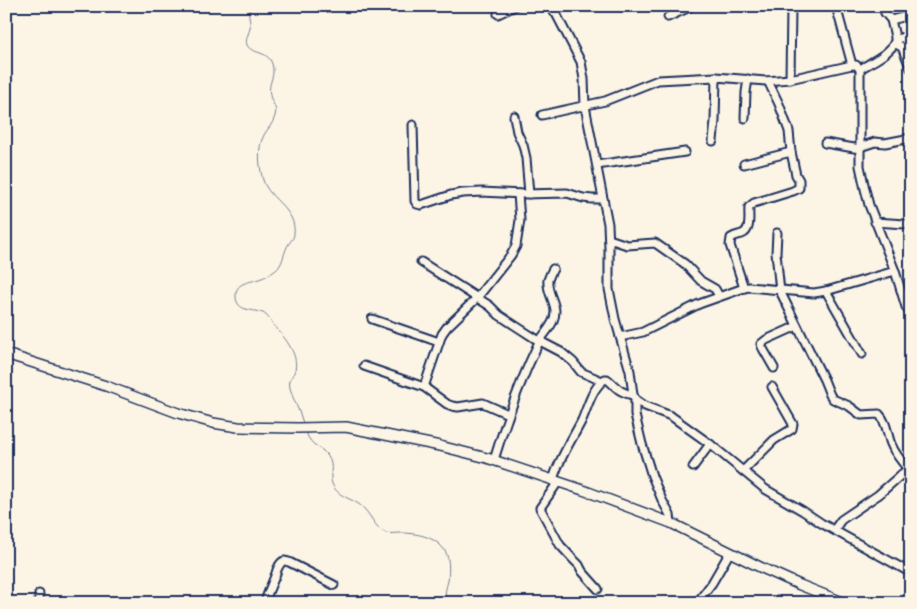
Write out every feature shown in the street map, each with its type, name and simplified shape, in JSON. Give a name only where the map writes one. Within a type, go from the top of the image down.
[{"type":"main road","points":[[6,354],[106,386],[178,413],[214,423],[238,427],[346,427],[461,451],[494,460],[671,523],[793,582],[845,603]]},
{"type":"street","points":[[498,14],[515,6]]},
{"type":"street","points":[[565,6],[553,9],[582,62],[585,106],[608,224],[609,288],[615,319],[630,371],[634,397],[634,415],[652,476],[670,515],[671,523]]},
{"type":"street","points":[[668,17],[692,6]]},
{"type":"street","points":[[790,79],[791,9],[794,6]]},
{"type":"street","points":[[836,6],[852,65]]},
{"type":"street","points":[[883,6],[885,13],[892,20],[895,41],[902,47],[911,69]]},
{"type":"street","points":[[892,20],[911,15]]},
{"type":"street","points":[[860,69],[886,53],[895,41],[911,36]]},
{"type":"street","points":[[542,115],[605,102],[658,80],[716,77],[768,81],[790,79],[856,65],[860,69],[860,166],[863,182],[869,206],[895,271],[906,307],[911,314]]},
{"type":"street","points":[[713,141],[716,121],[716,77]]},
{"type":"street","points":[[745,118],[748,79]]},
{"type":"street","points":[[744,288],[730,245],[730,238],[747,231],[749,227],[749,207],[754,203],[793,191],[798,188],[799,180],[796,175],[787,125],[768,81]]},
{"type":"street","points":[[514,116],[517,132],[524,145],[529,194]]},
{"type":"street","points":[[413,126],[415,201],[417,204],[421,205],[463,192],[567,193],[583,198],[603,199]]},
{"type":"street","points":[[825,143],[860,148],[878,141],[885,143],[911,138]]},
{"type":"street","points":[[597,165],[685,152]]},
{"type":"street","points":[[744,164],[791,152]]},
{"type":"street","points":[[424,388],[442,334],[477,298],[516,246],[520,220],[518,194]]},
{"type":"street","points":[[875,222],[906,224]]},
{"type":"street","points":[[778,233],[776,254],[780,291],[833,399],[850,406],[861,415],[881,415],[892,446],[899,458],[909,467],[878,495],[841,520],[834,530]]},
{"type":"street","points":[[608,239],[627,245],[655,243],[685,264],[701,281],[715,290],[719,296]]},
{"type":"street","points":[[421,262],[490,306],[499,315],[561,352],[581,372],[602,381]]},
{"type":"street","points":[[494,460],[508,414],[526,370],[540,341],[553,322],[555,305],[549,290],[548,280],[552,269]]},
{"type":"street","points":[[620,337],[643,332],[699,304],[744,288],[814,293],[895,271]]},
{"type":"street","points":[[826,291],[862,354]]},
{"type":"street","points":[[903,296],[911,292]]},
{"type":"street","points":[[372,319],[440,342]]},
{"type":"street","points":[[774,368],[761,344],[797,326]]},
{"type":"street","points":[[364,366],[424,388],[452,406],[458,407],[483,403],[508,414]]},
{"type":"street","points":[[598,589],[582,571],[579,564],[560,545],[540,508],[556,481],[556,469],[593,393],[604,379],[607,379],[619,391],[634,397],[644,406],[671,416],[710,444],[765,489],[803,510],[821,524],[910,570]]},
{"type":"street","points":[[743,471],[774,440],[792,429],[793,424],[772,387]]},
{"type":"street","points":[[692,467],[710,444]]},
{"type":"street","points":[[697,603],[712,583],[730,552]]},
{"type":"street","points":[[265,603],[279,566],[284,561],[334,585]]},
{"type":"street","points":[[39,594],[39,603]]},
{"type":"waterway","points":[[253,6],[249,12],[250,26],[246,42],[250,48],[267,56],[270,60],[273,73],[270,92],[276,110],[272,124],[264,135],[260,146],[260,169],[266,187],[291,218],[294,225],[294,234],[278,268],[266,276],[240,286],[236,292],[236,297],[237,302],[242,308],[266,315],[289,345],[296,364],[290,388],[303,423]]},
{"type":"waterway","points":[[306,432],[311,441],[330,460],[331,482],[335,489],[364,508],[382,531],[424,536],[443,548],[447,555],[449,573],[445,595],[448,603]]}]
